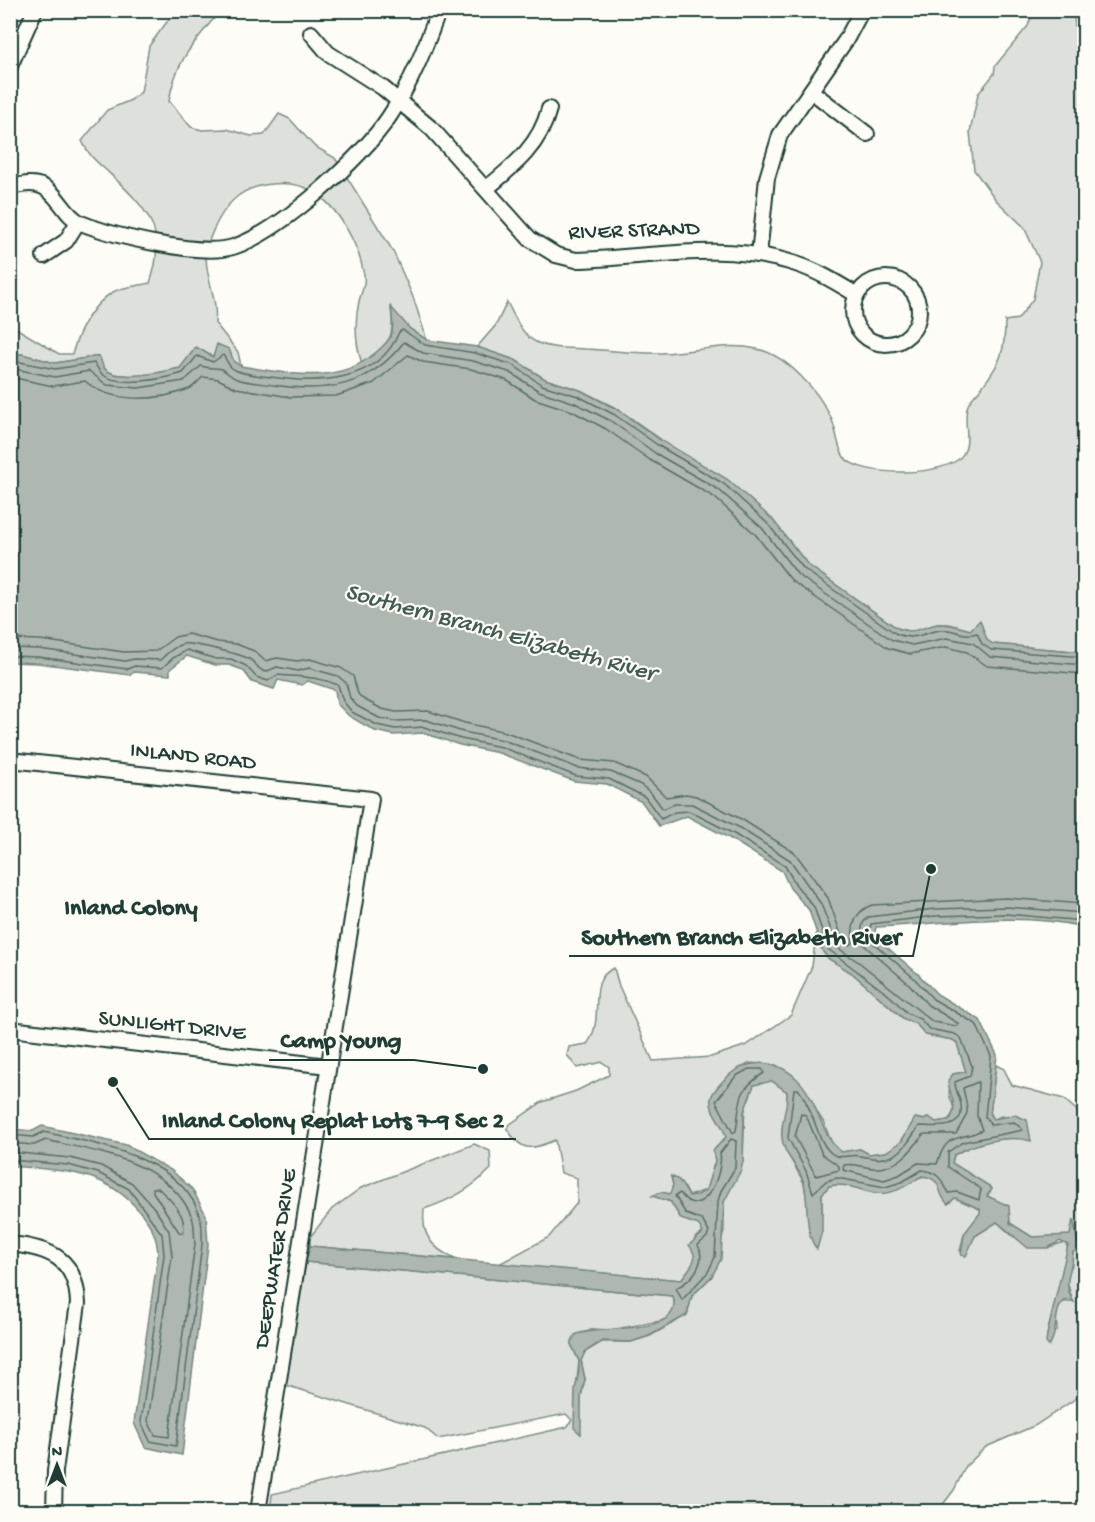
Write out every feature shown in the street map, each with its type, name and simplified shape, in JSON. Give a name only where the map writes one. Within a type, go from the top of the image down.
[{"type":"street","points":[[10,66],[35,10]]},
{"type":"street","points":[[10,188],[39,186],[50,190],[78,222],[108,233],[198,248],[232,247],[297,209],[362,149],[383,126],[411,80],[439,10]]},
{"type":"street","points":[[759,255],[770,161],[780,135],[862,10]]},
{"type":"street","name":"RIVER STRAND","points":[[311,33],[328,52],[400,100],[450,146],[530,239],[562,257],[601,259],[728,250],[798,264],[857,295]]},
{"type":"street","points":[[811,91],[867,134]]},
{"type":"street","points":[[488,188],[534,146],[544,130],[549,109]]},
{"type":"street","points":[[44,256],[66,241],[78,222]]},
{"type":"street","points":[[877,279],[902,282],[909,287],[918,302],[915,327],[903,339],[894,342],[886,344],[870,340],[858,328],[855,320],[853,311],[857,295],[877,279]]},
{"type":"street","name":"INLAND ROAD","points":[[10,760],[371,799]]},
{"type":"street","name":"DEEPWATER DRIVE","points":[[258,1512],[371,799]]},
{"type":"street","name":"SUNLIGHT DRIVE","points":[[10,1029],[328,1066]]},
{"type":"street","points":[[10,1244],[43,1249],[55,1255],[70,1270],[78,1289],[55,1471],[54,1512]]},
{"type":"shaded area","points":[[221,10],[182,62],[172,86],[169,101],[191,127],[202,130],[227,129],[251,136],[264,135],[279,114],[290,119],[314,146],[335,158],[393,251],[413,297],[427,340],[410,329],[391,309],[392,329],[387,342],[362,364],[356,326],[357,309],[364,278],[352,239],[339,216],[312,191],[295,185],[275,184],[246,191],[233,200],[218,221],[207,249],[207,270],[214,301],[215,323],[238,352],[241,366],[234,363],[229,349],[213,357],[196,347],[181,368],[153,374],[130,375],[111,373],[104,368],[99,356],[55,363],[22,354],[11,354],[10,328],[16,328],[59,354],[72,354],[87,319],[105,297],[121,288],[150,283],[157,248],[150,221],[133,197],[90,154],[82,141],[107,110],[131,100],[141,92],[149,46],[175,11]]},
{"type":"shaded area","points":[[1033,11],[1073,11],[1075,26],[1084,36],[1084,652],[992,644],[970,630],[949,624],[937,624],[911,632],[897,628],[808,565],[772,519],[618,409],[580,390],[545,379],[515,360],[477,347],[496,325],[507,302],[527,335],[547,346],[653,353],[722,347],[757,349],[780,359],[810,386],[831,418],[844,457],[853,464],[867,469],[904,472],[924,471],[955,462],[966,448],[968,405],[998,363],[1003,349],[1005,321],[1018,319],[1033,299],[1040,262],[1024,227],[996,200],[974,170],[970,132],[978,94],[994,74],[995,66],[1028,26]]},
{"type":"shaded area","points":[[816,934],[823,952],[829,959],[852,973],[904,1019],[916,1024],[926,1035],[953,1040],[957,1043],[966,1072],[953,1074],[949,1093],[954,1110],[948,1120],[936,1122],[916,1118],[901,1142],[886,1152],[869,1154],[860,1149],[842,1152],[833,1146],[823,1121],[791,1074],[776,1065],[748,1063],[713,1111],[724,1127],[726,1137],[713,1151],[715,1161],[706,1190],[689,1196],[685,1188],[671,1177],[673,1185],[670,1194],[653,1196],[671,1202],[681,1219],[699,1225],[703,1233],[695,1238],[695,1262],[681,1280],[499,1264],[549,1237],[577,1203],[577,1178],[561,1173],[555,1140],[539,1146],[527,1147],[516,1141],[506,1127],[542,1102],[576,1091],[609,1075],[609,1067],[602,1062],[577,1068],[567,1055],[569,1047],[587,1044],[593,1034],[598,991],[605,974],[614,968],[619,986],[653,1061],[711,1057],[747,1045],[791,1015],[812,966]]},
{"type":"shaded area","points":[[996,1065],[1004,1069],[1012,1085],[1064,1099],[1084,1117],[1084,1243],[1078,1244],[1074,1220],[1070,1236],[1032,1237],[1010,1223],[1005,1204],[986,1195],[992,1189],[989,1186],[952,1163],[954,1155],[981,1143],[1012,1138],[1030,1140],[1023,1120],[1001,1116],[993,1120],[990,1114]]},
{"type":"shaded area","points":[[762,1081],[772,1081],[787,1092],[787,1111],[782,1130],[785,1149],[804,1183],[809,1212],[822,1212],[822,1194],[829,1186],[844,1185],[879,1193],[926,1176],[935,1179],[948,1204],[955,1198],[980,1209],[981,1213],[964,1234],[960,1251],[966,1251],[975,1236],[997,1222],[1014,1237],[1053,1246],[1065,1242],[1068,1249],[1047,1335],[1057,1331],[1056,1314],[1061,1302],[1073,1302],[1066,1278],[1072,1265],[1073,1252],[1084,1247],[1084,1393],[1036,1425],[986,1447],[966,1466],[954,1490],[938,1511],[270,1512],[272,1494],[567,1427],[572,1420],[566,1414],[438,1439],[425,1428],[285,1385],[306,1262],[673,1296],[674,1309],[666,1320],[610,1330],[592,1329],[571,1344],[579,1361],[575,1399],[580,1434],[581,1397],[585,1379],[581,1360],[585,1352],[602,1342],[631,1342],[650,1336],[687,1315],[692,1296],[712,1276],[724,1231],[724,1202],[743,1161],[745,1102],[754,1085]]},
{"type":"shaded area","points":[[474,1144],[490,1151],[491,1169],[460,1193],[424,1209],[426,1234],[434,1245],[455,1259],[310,1246],[310,1237],[332,1209],[361,1188]]},
{"type":"water","name":"Southern Branch Elizabeth River","points":[[391,307],[410,329],[427,340],[477,347],[515,360],[545,379],[580,390],[618,410],[662,441],[727,479],[772,519],[808,565],[897,628],[914,631],[940,624],[970,630],[980,620],[987,640],[993,644],[1084,652],[1084,927],[1033,920],[980,920],[876,927],[874,936],[918,974],[937,994],[980,1020],[997,1055],[990,1115],[993,1119],[1015,1115],[1027,1120],[1031,1141],[1002,1139],[981,1143],[954,1155],[952,1163],[989,1186],[992,1189],[987,1196],[1009,1206],[1010,1223],[1032,1237],[1070,1235],[1073,1219],[1078,1243],[1084,1243],[1084,1247],[1073,1252],[1068,1278],[1068,1289],[1074,1302],[1066,1300],[1059,1308],[1049,1346],[1046,1343],[1047,1335],[1068,1245],[1060,1241],[1048,1248],[1028,1248],[997,1222],[975,1236],[966,1256],[961,1255],[964,1234],[980,1213],[980,1209],[955,1198],[948,1204],[934,1180],[922,1176],[889,1193],[871,1192],[842,1185],[829,1186],[822,1194],[822,1231],[817,1249],[808,1227],[804,1183],[783,1144],[782,1127],[787,1092],[772,1081],[754,1085],[744,1112],[743,1161],[741,1170],[724,1202],[721,1259],[712,1276],[692,1296],[687,1315],[649,1336],[631,1342],[602,1341],[585,1352],[581,1361],[585,1379],[581,1397],[581,1434],[574,1428],[575,1390],[579,1371],[579,1361],[571,1344],[575,1335],[637,1327],[666,1319],[673,1310],[673,1296],[306,1262],[310,1246],[681,1280],[694,1259],[689,1245],[703,1233],[699,1225],[681,1219],[671,1202],[652,1196],[661,1192],[670,1194],[673,1185],[671,1176],[679,1180],[689,1196],[698,1195],[706,1190],[715,1161],[713,1151],[726,1137],[712,1108],[711,1099],[716,1089],[732,1073],[750,1064],[760,1063],[770,1064],[788,1072],[797,1079],[810,1097],[824,1129],[835,1146],[842,1152],[860,1149],[869,1154],[886,1152],[901,1142],[915,1118],[924,1120],[929,1117],[936,1122],[949,1120],[954,1106],[948,1081],[953,1074],[966,1072],[957,1043],[953,1040],[926,1035],[916,1024],[904,1019],[852,973],[829,959],[823,952],[809,910],[790,888],[782,871],[731,839],[687,816],[659,826],[642,802],[607,784],[574,781],[499,753],[460,745],[423,733],[394,735],[375,731],[349,716],[337,704],[335,690],[308,681],[302,685],[278,680],[274,689],[252,682],[243,670],[229,665],[215,665],[187,656],[170,669],[170,675],[134,672],[130,675],[38,663],[11,662],[11,354],[22,354],[55,363],[99,356],[104,368],[111,373],[153,374],[180,368],[196,347],[213,357],[217,344],[229,349],[234,362],[241,366],[292,374],[327,374],[359,364],[386,344],[393,329]]},
{"type":"water","points":[[42,1126],[126,1145],[171,1170],[192,1189],[206,1215],[208,1245],[182,1455],[145,1447],[134,1423],[158,1254],[151,1227],[127,1199],[98,1180],[65,1171],[11,1166],[11,1129],[33,1131]]},
{"type":"place","name":"Southern Branch Elizabeth River","points":[[931,869]]},
{"type":"place","name":"Camp Young","points":[[483,1069]]},
{"type":"place","name":"Inland Colony Replat Lots 7-9 Sec 2","points":[[113,1082]]},
{"type":"district","name":"Inland Colony","points":[[131,909]]}]
